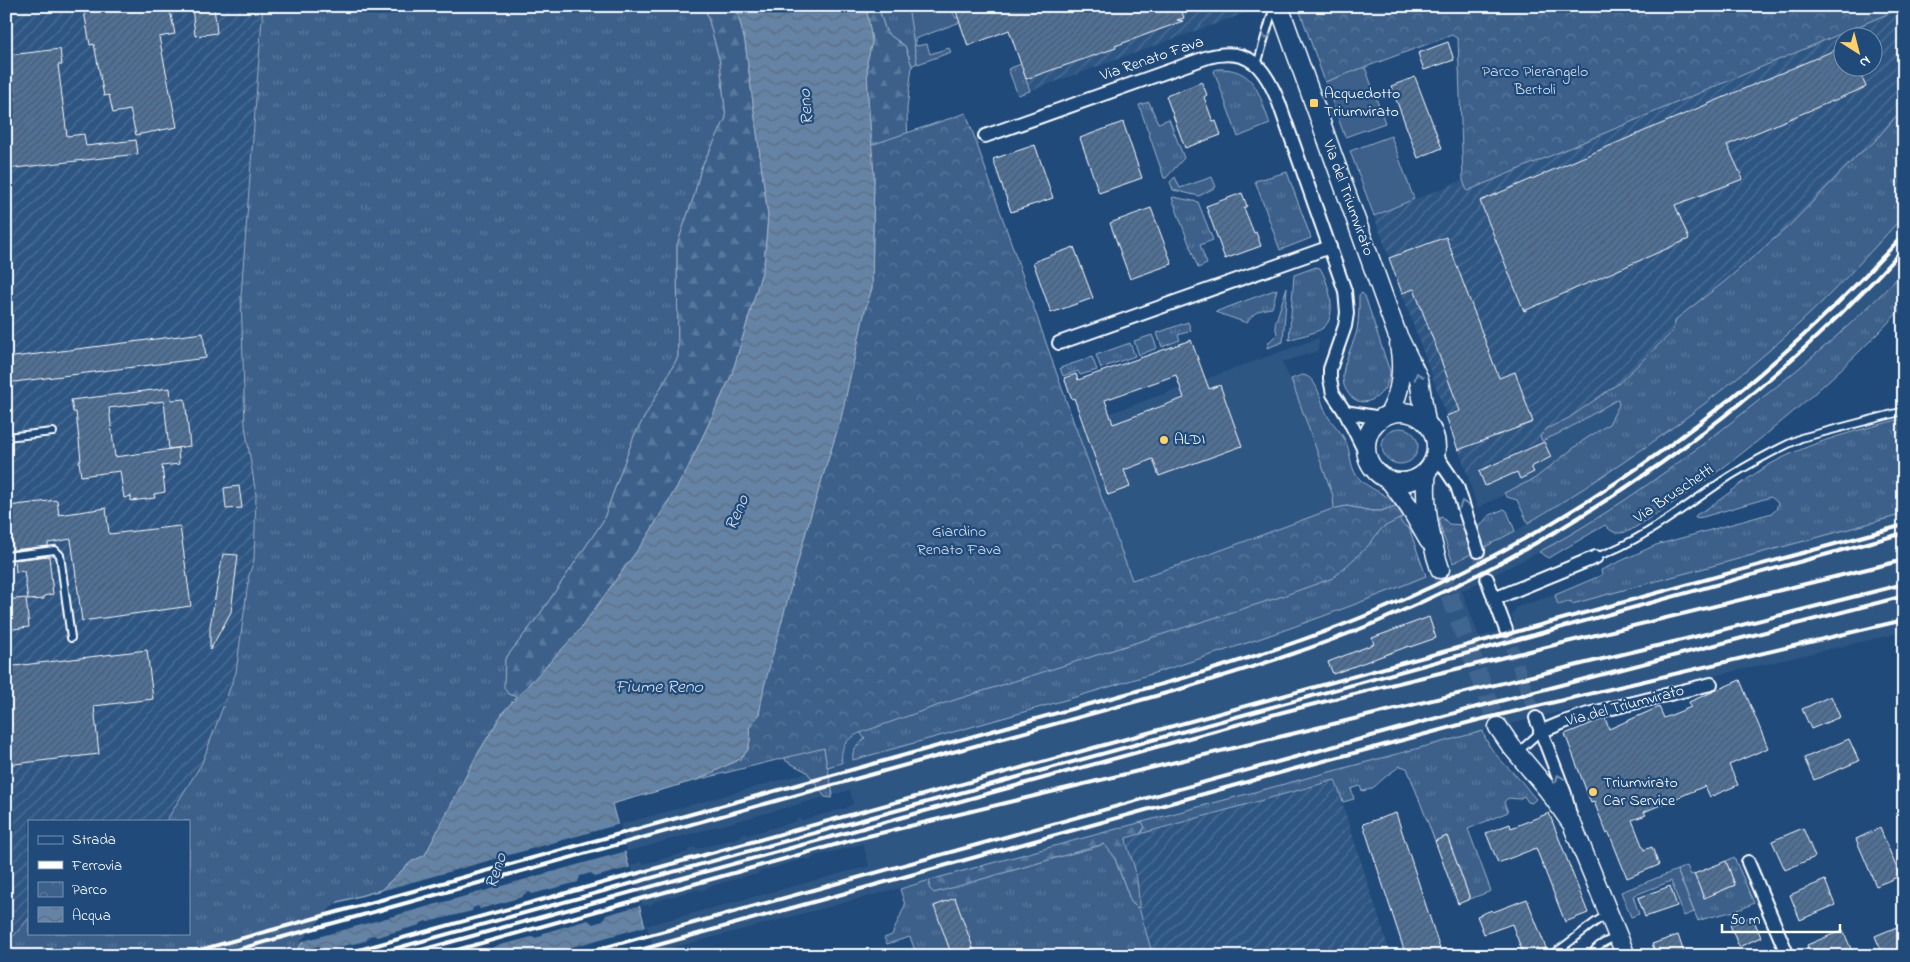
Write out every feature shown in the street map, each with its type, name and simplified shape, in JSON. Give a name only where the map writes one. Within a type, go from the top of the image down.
[{"type":"main road","name":"Via del Triumvirato","points":[[1279,6],[1397,334],[1419,379],[1426,422]]},
{"type":"main road","name":"Via del Triumvirato","points":[[1385,416],[1397,397],[1401,382],[1401,361],[1397,334]]},
{"type":"main road","points":[[1434,551],[1426,484],[1436,440],[1431,427],[1421,418],[1408,412],[1396,412],[1385,416],[1369,432],[1366,440],[1367,456],[1372,468],[1390,481],[1410,508],[1434,551],[1440,569]]},
{"type":"main road","points":[[1390,481],[1414,480],[1432,463]]},
{"type":"main road","points":[[1498,727],[1516,754],[1548,790],[1572,824],[1626,956]]},
{"type":"street","name":"Via Renato Fava","points":[[985,136],[1208,57],[1223,54],[1236,55],[1258,65]]},
{"type":"street","points":[[1258,65],[1267,76],[1276,96],[1345,291],[1347,313],[1343,332],[1330,369],[1330,379],[1333,394],[1345,412],[1367,456]]},
{"type":"street","points":[[1059,344],[1330,247]]},
{"type":"street","points":[[1345,412],[1385,416]]},
{"type":"street","points":[[1432,463],[1457,486],[1478,551]]},
{"type":"street","name":"Via Bruschetti","points":[[1494,599],[1596,557]]},
{"type":"street","points":[[1487,579],[1506,630]]},
{"type":"street","name":"Via del Triumvirato","points":[[1540,732],[1588,714],[1711,684]]},
{"type":"street","points":[[1536,718],[1565,794],[1572,824]]},
{"type":"street","points":[[1748,862],[1788,956]]},
{"type":"lane","points":[[1258,65],[1274,6]]},
{"type":"lane","name":"Via Bruschetti","points":[[1596,557],[1620,548],[1646,534],[1731,476],[1786,445],[1823,431],[1904,410]]},
{"type":"lane","points":[[6,437],[53,432]]},
{"type":"lane","points":[[6,556],[55,550],[60,555],[72,638]]},
{"type":"lane","name":"Via del Triumvirato","points":[[1516,754],[1540,732]]},
{"type":"lane","points":[[1549,956],[1590,924],[1609,913]]},
{"type":"lane","points":[[1592,956],[1593,951],[1600,945],[1618,936]]},
{"type":"shaded area","points":[[6,6],[263,6],[241,295],[245,426],[256,495],[254,560],[249,575],[236,672],[202,763],[167,820],[28,820],[28,919],[6,945]]},
{"type":"shaded area","points":[[1001,6],[1261,6],[1262,7],[1030,91]]},
{"type":"shaded area","points":[[1904,7],[1904,127],[1804,235],[1562,432],[1467,473],[1374,216],[1463,180],[1467,190],[1832,37],[1832,78],[1882,78],[1882,28],[1854,28]]},
{"type":"shaded area","points":[[1904,127],[1904,306],[1825,383],[1794,410],[1732,460],[1639,525],[1624,533],[1616,534],[1605,525],[1549,558],[1539,552],[1462,591],[1479,637],[1514,627],[1512,615],[1519,606],[1555,595],[1602,575],[1601,570],[1656,545],[1904,480],[1904,632],[1470,734],[1335,780],[1126,838],[930,880],[642,956],[145,956],[842,763],[843,748],[852,737],[939,705],[1403,517],[1427,575],[1483,549],[1478,529],[1488,516],[1506,510],[1516,531],[1528,523],[1517,500],[1504,495],[1477,508],[1467,473],[1562,432]],"holes":[[[850,790],[853,803],[846,808],[802,820],[800,818],[794,822],[747,835],[745,833],[739,838],[696,849],[694,847],[689,849],[688,852],[643,864],[640,862],[629,867],[625,852]],[[863,844],[869,866],[645,926],[639,906],[651,905],[653,902],[699,889],[701,891],[708,887],[750,875],[757,875],[759,872],[803,859],[811,860],[813,857]]]},
{"type":"shaded area","points":[[1319,338],[1318,351],[1282,362],[1290,379],[1297,377],[1347,506],[1332,509],[1132,581],[1075,426]]},
{"type":"shaded area","points":[[1335,780],[1391,956],[1153,956],[1120,840]]},
{"type":"green space","points":[[263,6],[705,6],[720,62],[726,118],[701,168],[694,196],[677,245],[678,357],[634,436],[603,521],[538,617],[505,659],[508,694],[517,697],[504,711],[477,755],[425,855],[411,862],[381,890],[338,902],[299,947],[295,956],[6,956],[6,945],[28,919],[28,934],[190,934],[190,820],[167,820],[202,763],[236,672],[249,575],[254,560],[256,495],[245,426],[241,295]]},
{"type":"green space","points":[[705,6],[736,6],[745,42],[768,216],[764,265],[732,374],[687,470],[647,537],[578,632],[517,697],[508,694],[504,687],[505,659],[538,617],[603,521],[634,436],[678,357],[677,245],[694,196],[701,168],[726,118],[720,62]]},
{"type":"green space","points":[[866,6],[878,6],[885,29],[888,34],[905,46],[912,66],[907,109],[908,155],[759,714],[764,687],[808,524],[874,175],[867,62],[872,41]]},
{"type":"green space","points":[[878,6],[909,6],[917,63],[912,66],[905,46],[888,34]]},
{"type":"green space","points":[[926,6],[927,9],[936,6],[949,6],[956,18],[985,7],[987,12],[915,39],[916,46],[927,44],[930,54],[949,48],[951,52],[918,64],[908,7]]},
{"type":"green space","name":"Parco Pierangelo Bertoli","points":[[1298,6],[1904,6],[1854,28],[1832,28],[1832,37],[1467,191],[1463,180],[1458,39],[1452,35],[1325,82]]},
{"type":"green space","points":[[1021,64],[1030,91],[1018,95],[1008,69]]},
{"type":"green space","points":[[1365,67],[1385,123],[1345,137],[1325,82]]},
{"type":"green space","points":[[1216,69],[1239,73],[1254,85],[1270,124],[1238,137],[1214,71]]},
{"type":"green space","points":[[1149,102],[1158,123],[1169,119],[1184,158],[1166,178],[1164,178],[1139,105]]},
{"type":"green space","points":[[1904,107],[1904,215],[1819,304],[1784,338],[1737,378],[1650,444],[1528,523],[1517,500],[1507,497],[1504,493],[1534,479],[1584,440],[1609,424],[1619,405],[1618,399],[1562,432],[1542,441],[1540,436],[1548,428],[1569,418],[1619,383],[1672,332],[1676,319],[1724,282],[1789,226],[1858,155],[1874,142]]},
{"type":"green space","name":"Giardino Renato Fava","points":[[966,113],[1075,426],[1132,580],[1189,562],[1332,509],[1347,506],[1381,511],[1396,506],[1403,517],[1382,528],[1366,548],[1333,578],[1277,598],[939,705],[860,733],[845,744],[842,752],[842,763],[827,767],[824,748],[697,780],[740,759],[748,750],[750,740],[749,728],[759,714],[764,685],[808,524],[841,418],[865,310],[872,288],[874,175],[871,145]]},
{"type":"green space","points":[[1391,136],[1414,199],[1374,216],[1350,151]]},
{"type":"green space","points":[[1287,172],[1311,238],[1280,250],[1255,181]]},
{"type":"green space","points":[[1175,177],[1180,188],[1212,177],[1216,187],[1199,196],[1173,190],[1170,182]]},
{"type":"green space","points":[[1172,198],[1198,202],[1213,240],[1200,245],[1207,264],[1198,268]]},
{"type":"green space","points":[[1316,267],[1320,268],[1329,290],[1331,307],[1328,323],[1319,330],[1289,340],[1294,275]]},
{"type":"green space","points":[[1904,271],[1904,306],[1809,398],[1740,455],[1668,507],[1631,530],[1616,533],[1605,525],[1549,558],[1539,552],[1624,501],[1705,443],[1814,355],[1851,323]]},
{"type":"green space","points":[[1287,287],[1283,342],[1267,348],[1269,342],[1277,334],[1275,324]]},
{"type":"green space","points":[[1277,289],[1272,308],[1257,312],[1247,323],[1215,312]]},
{"type":"green space","points":[[1362,293],[1365,296],[1390,372],[1389,380],[1380,394],[1374,399],[1361,402],[1354,399],[1348,393],[1344,386],[1343,378],[1346,362],[1357,330],[1359,295]]},
{"type":"green space","points":[[1188,322],[1191,331],[1178,335],[1180,340],[1162,347],[1157,333]]},
{"type":"green space","points":[[1152,335],[1157,348],[1139,355],[1134,341]]},
{"type":"green space","points":[[1130,343],[1135,356],[1101,368],[1096,355]]},
{"type":"green space","points":[[1092,357],[1097,370],[1080,375],[1078,371],[1063,376],[1060,368]]},
{"type":"green space","points":[[1302,375],[1312,380],[1316,386],[1329,418],[1345,440],[1357,476],[1367,485],[1392,501],[1396,506],[1381,511],[1347,506],[1334,509],[1333,496],[1291,379]]},
{"type":"green space","points":[[1904,418],[1904,514],[1572,604],[1571,601],[1558,605],[1555,595],[1602,575],[1601,570],[1656,545],[1772,513],[1776,510],[1778,503],[1771,497],[1695,518],[1696,515],[1778,460],[1824,441]]},
{"type":"green space","points":[[1400,428],[1413,433],[1418,446],[1413,459],[1400,464],[1387,459],[1382,446],[1387,433]]},
{"type":"green space","points":[[1504,509],[1507,511],[1515,531],[1483,548],[1478,529],[1488,516]]},
{"type":"green space","points":[[1395,513],[1402,524],[1409,528],[1426,576],[1286,630],[1215,654],[1143,677],[853,760],[854,750],[865,739],[859,731],[861,713],[859,710],[831,716],[821,733],[833,795],[831,798],[825,797],[807,772],[786,761],[784,756],[792,740],[814,721],[838,707],[882,691],[911,669],[939,639],[956,631],[962,634],[972,631],[977,625],[1064,610],[1120,594],[1335,515],[1342,514],[1376,520]]},
{"type":"green space","points":[[1442,517],[1449,524],[1462,525],[1473,553],[1453,563],[1442,532],[1439,518]]},
{"type":"green space","points":[[1483,731],[1490,747],[1536,799],[1532,803],[1528,802],[1524,796],[1519,799],[1508,798],[1504,802],[1508,812],[1468,829],[1491,891],[1470,899],[1447,836],[1435,841],[1407,768],[1400,766],[1372,788],[1362,791],[1360,786],[1351,789],[1354,799],[1343,802],[1335,780],[1140,834],[1145,828],[1142,822]]},
{"type":"green space","points":[[1142,822],[1145,827],[1140,834],[1126,838],[1136,875],[1139,908],[1131,902],[1114,856],[1104,844],[934,893],[929,888],[930,880]]},
{"type":"green space","points":[[1105,844],[1114,856],[1131,902],[1139,908],[1153,956],[917,956],[910,937],[887,944],[884,938],[892,935],[905,905],[900,889],[930,880],[934,892]]},
{"type":"green space","points":[[1734,857],[1754,903],[1741,909],[1698,921],[1677,870],[1687,866],[1691,875],[1694,874],[1704,898],[1735,885],[1726,861]]},
{"type":"green space","points":[[1677,870],[1694,912],[1684,916],[1671,881],[1633,896],[1639,914],[1631,917],[1621,892]]},
{"type":"water","name":"Fiume Reno","points":[[736,6],[866,6],[872,42],[867,62],[874,175],[872,288],[865,310],[841,418],[808,524],[764,687],[759,714],[749,728],[750,740],[748,750],[740,759],[697,780],[612,804],[653,956],[295,956],[299,947],[338,902],[381,890],[411,862],[425,855],[477,755],[504,711],[578,632],[647,537],[687,470],[732,374],[764,265],[768,216],[745,42]]},
{"type":"pier","points":[[620,824],[627,851],[300,942],[334,904]]},
{"type":"pier","points":[[632,867],[642,905],[606,915],[603,921],[593,924],[588,920],[543,933],[542,936],[535,938],[532,937],[493,947],[486,952],[482,950],[462,956],[307,956],[310,948],[319,946],[325,950],[366,941],[369,936],[374,935],[377,937],[420,925],[426,921],[472,911],[473,908],[478,906],[480,909],[522,897],[530,892],[532,894],[578,882],[580,876],[591,873],[595,877]]},
{"type":"pier","points":[[647,926],[655,952],[642,956],[540,956]]},
{"type":"building","points":[[83,6],[107,6],[108,11],[132,6],[169,6],[175,34],[159,37],[177,127],[136,135],[130,110],[113,113],[109,95],[104,96],[94,44],[90,45]]},
{"type":"building","points":[[192,6],[214,6],[217,33],[195,36]]},
{"type":"building","points":[[954,6],[1180,6],[1184,18],[1177,20],[1183,21],[1115,46],[1116,48],[1026,79],[1009,30],[968,46]]},
{"type":"building","points":[[1448,42],[1454,60],[1424,70],[1418,53]]},
{"type":"building","points":[[60,49],[62,65],[58,65],[67,136],[84,134],[86,146],[136,140],[138,154],[6,169],[6,84],[15,100],[10,55]]},
{"type":"building","points":[[1832,51],[1832,78],[1862,78],[1866,87],[1727,145],[1743,179],[1675,205],[1689,239],[1524,311],[1480,201]]},
{"type":"building","points":[[1415,77],[1442,148],[1418,158],[1391,86]]},
{"type":"building","points":[[1202,82],[1207,95],[1204,97],[1213,122],[1216,121],[1221,135],[1185,148],[1166,96]]},
{"type":"building","points":[[1123,122],[1142,178],[1099,193],[1080,138]]},
{"type":"building","points":[[1035,145],[1053,198],[1011,212],[993,159]]},
{"type":"building","points":[[1242,193],[1247,206],[1244,208],[1261,246],[1225,259],[1206,206]]},
{"type":"building","points":[[1151,208],[1172,264],[1130,279],[1110,223]]},
{"type":"building","points":[[1446,237],[1499,378],[1515,372],[1533,422],[1458,450],[1446,416],[1460,411],[1414,289],[1402,293],[1389,258]]},
{"type":"building","points":[[1074,247],[1093,298],[1051,313],[1033,262]]},
{"type":"building","points":[[203,333],[206,358],[6,383],[6,358]]},
{"type":"building","name":"ALDI","points":[[1191,340],[1209,389],[1220,385],[1242,446],[1159,476],[1153,459],[1124,470],[1130,487],[1108,495],[1074,398],[1072,399],[1064,378],[1076,374],[1078,380]],"holes":[[[1176,375],[1184,398],[1113,424],[1105,400]]]},
{"type":"building","points":[[170,388],[171,400],[185,399],[190,446],[169,449],[164,401],[109,408],[115,457],[178,448],[179,464],[162,466],[165,492],[154,494],[155,498],[131,501],[131,496],[124,498],[120,471],[81,476],[76,412],[73,412],[71,400]]},
{"type":"building","points":[[1544,442],[1551,457],[1531,467],[1534,472],[1520,479],[1517,472],[1485,486],[1479,471]]},
{"type":"building","points":[[239,486],[242,508],[226,509],[224,488]]},
{"type":"building","points":[[57,500],[59,515],[106,508],[109,534],[180,526],[191,606],[82,621],[71,539],[48,543],[48,546],[13,550],[8,506]]},
{"type":"building","points":[[223,554],[238,555],[231,612],[210,650],[210,626]]},
{"type":"building","points":[[49,556],[53,594],[44,596],[44,599],[28,600],[24,571],[16,572],[15,560]]},
{"type":"building","points":[[26,598],[29,627],[6,630],[6,600]]},
{"type":"building","points":[[1429,617],[1436,638],[1333,674],[1328,662],[1374,644],[1372,638]]},
{"type":"building","points":[[147,650],[153,699],[94,706],[99,754],[6,765],[6,667]]},
{"type":"building","points":[[1740,680],[1768,748],[1729,765],[1738,785],[1710,797],[1705,786],[1644,812],[1646,815],[1632,820],[1644,850],[1652,847],[1659,865],[1627,878],[1609,833],[1607,834],[1594,802],[1591,803],[1565,734],[1605,718],[1609,729],[1659,707],[1664,718],[1691,707],[1689,702]]},
{"type":"building","points":[[1831,696],[1840,717],[1811,729],[1802,709]]},
{"type":"building","points":[[1849,739],[1859,761],[1814,780],[1804,758]]},
{"type":"building","points":[[1396,813],[1441,952],[1429,956],[1406,956],[1363,824]]},
{"type":"building","points":[[1549,813],[1588,913],[1565,922],[1536,848],[1498,863],[1486,833],[1510,824],[1511,828]]},
{"type":"building","points":[[1803,828],[1815,857],[1785,870],[1772,841]]},
{"type":"building","points":[[1880,828],[1900,876],[1876,886],[1856,839]]},
{"type":"building","points":[[1447,836],[1470,899],[1458,904],[1435,841]]},
{"type":"building","points":[[1726,861],[1735,885],[1704,898],[1694,874]]},
{"type":"building","points":[[1825,880],[1835,905],[1800,920],[1790,895]]},
{"type":"building","points":[[1670,886],[1677,906],[1645,917],[1638,898]]},
{"type":"building","points":[[955,898],[976,956],[952,956],[934,906]]},
{"type":"building","points":[[1527,899],[1546,948],[1524,956],[1512,924],[1484,934],[1477,916]]},
{"type":"building","points":[[1752,916],[1761,937],[1739,947],[1730,925]]},
{"type":"building","points":[[1904,924],[1904,952],[1895,956],[1883,956],[1875,936]]},
{"type":"building","points":[[1843,930],[1854,956],[1812,956],[1807,945]]},
{"type":"building","points":[[1678,935],[1685,956],[1657,956],[1652,944]]},
{"type":"tunnel","points":[[1478,551],[1487,579]]},
{"type":"tunnel","points":[[1440,569],[1498,727]]},
{"type":"tunnel","points":[[1506,630],[1536,718]]},
{"type":"railway","points":[[178,956],[1180,679],[1292,644],[1373,613],[1471,567],[1540,530],[1606,489],[1671,444],[1733,396],[1793,345],[1850,291],[1904,234]]},
{"type":"railway","points":[[214,956],[1181,689],[1304,650],[1377,622],[1451,588],[1523,550],[1593,509],[1661,464],[1726,415],[1788,362],[1848,307],[1904,248]]},
{"type":"railway","points":[[337,956],[1904,525]]},
{"type":"railway","points":[[368,956],[1904,533]]},
{"type":"railway","points":[[400,956],[1283,712],[1904,560]]},
{"type":"railway","points":[[435,956],[856,839],[1694,637],[1904,584]]},
{"type":"railway","points":[[574,956],[1473,708],[1904,596]]},
{"type":"railway","points":[[618,956],[1478,720],[1904,620]]},
{"type":"place","name":"Acquedotto Triumvirato","points":[[1314,103]]},
{"type":"place","name":"ALDI","points":[[1164,440]]},
{"type":"place","name":"Triumvirato Car Service","points":[[1593,792]]},
{"type":"water label","name":"Reno","points":[[807,107]]},
{"type":"water label","name":"Reno","points":[[738,513]]},
{"type":"water label","name":"Reno","points":[[497,871]]}]
